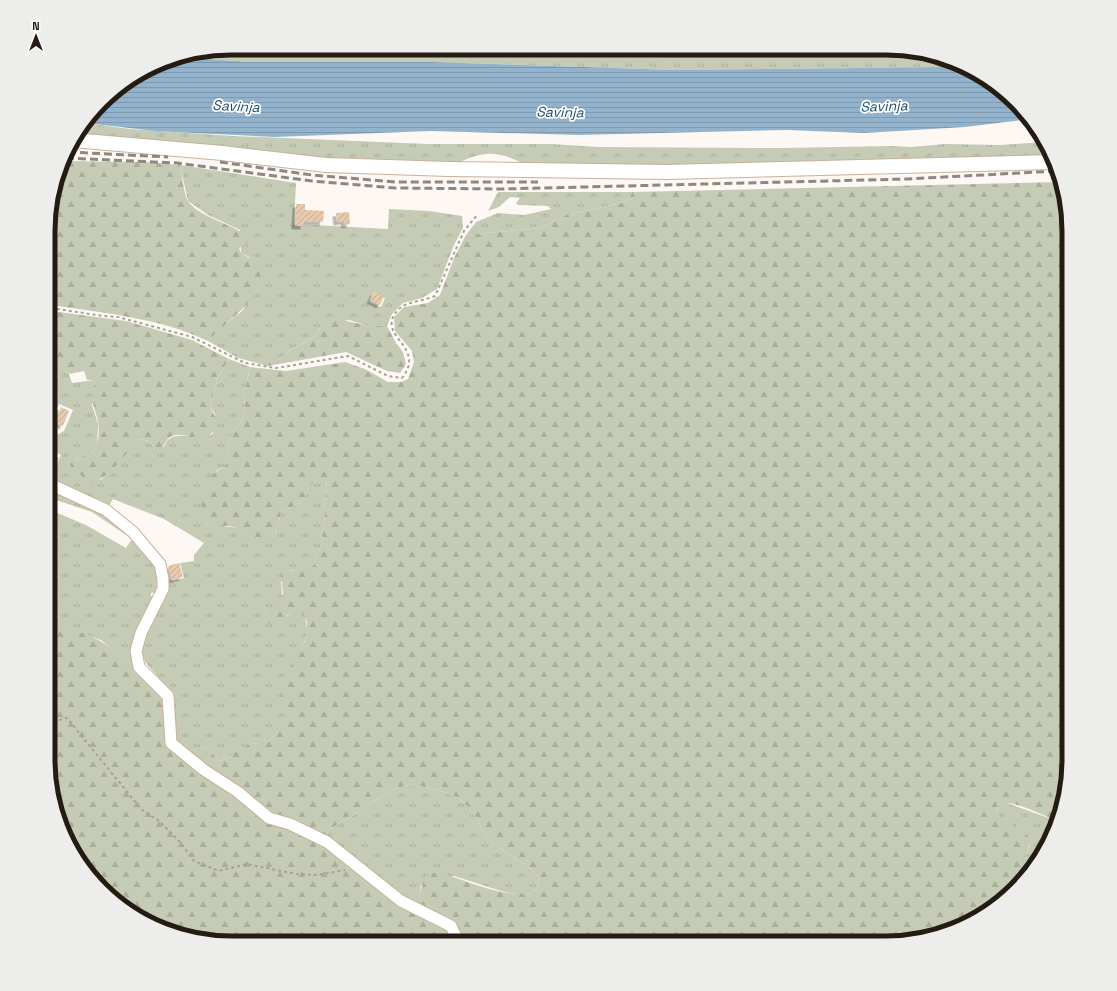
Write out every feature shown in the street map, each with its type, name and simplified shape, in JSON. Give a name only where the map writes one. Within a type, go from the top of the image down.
[{"type":"street","points":[[80,141],[222,153],[326,165],[449,169],[667,172],[1048,162]]},
{"type":"street","points":[[55,486],[106,510],[133,532],[160,564],[163,579],[162,589],[141,633],[136,650],[139,667],[168,696],[171,743],[204,770],[238,792],[269,818],[290,824],[327,842],[358,868],[374,878],[400,901],[451,926],[456,936]]},
{"type":"path","points":[[55,309],[103,316],[118,316],[192,337],[245,363],[276,368],[348,356],[388,376],[402,378],[407,372],[410,360],[406,349],[391,329],[390,321],[397,310],[405,305],[435,296],[464,231],[477,215]]},
{"type":"path","points":[[55,723],[56,721],[67,718],[141,809],[158,821],[180,842],[194,860],[206,866],[219,871],[247,864],[278,872],[318,875],[358,868]]},
{"type":"green space","points":[[220,55],[897,55],[920,58],[951,67],[675,70],[432,62],[250,62],[196,58]]},
{"type":"green space","points":[[91,124],[130,129],[233,136],[428,144],[551,144],[599,147],[782,148],[912,147],[944,144],[1000,145],[1038,142],[1047,159],[728,165],[524,164],[500,155],[486,154],[471,157],[462,161],[461,164],[388,164],[82,138]]},
{"type":"green space","points":[[69,161],[145,162],[180,165],[184,189],[188,201],[193,207],[208,216],[233,227],[247,236],[248,242],[239,248],[241,253],[255,264],[261,275],[259,287],[252,299],[208,341],[171,327],[131,317],[55,306],[55,220],[58,197]]},
{"type":"green space","points":[[180,165],[296,183],[294,224],[388,229],[389,209],[429,211],[462,216],[463,228],[454,245],[437,289],[422,298],[403,303],[392,314],[387,326],[376,328],[349,320],[322,325],[314,337],[290,350],[279,360],[270,360],[268,366],[238,358],[208,341],[214,334],[242,311],[258,289],[249,257],[241,253],[240,230],[208,215],[188,201]],"holes":[[[374,292],[385,298],[381,307],[369,302]]]},
{"type":"green space","points":[[1055,182],[1059,197],[1062,220],[1062,771],[1059,794],[1052,819],[1019,806],[1004,803],[998,804],[997,814],[1028,836],[1031,841],[1026,855],[1028,864],[1026,867],[993,900],[964,918],[942,927],[920,933],[897,936],[220,936],[197,933],[164,923],[124,900],[99,876],[85,858],[68,827],[58,794],[55,771],[55,627],[67,628],[84,633],[114,650],[128,661],[166,697],[168,727],[184,754],[206,747],[219,761],[229,757],[247,745],[266,743],[278,733],[285,714],[281,704],[281,689],[305,641],[307,622],[299,607],[276,623],[260,623],[259,620],[283,594],[281,572],[305,569],[313,566],[323,541],[322,533],[325,524],[324,508],[327,481],[313,482],[301,503],[281,512],[276,534],[259,541],[247,539],[237,528],[212,526],[201,520],[201,507],[210,476],[225,466],[231,437],[244,417],[245,391],[250,367],[286,371],[345,362],[365,369],[388,382],[401,382],[408,379],[414,362],[412,351],[395,331],[394,317],[404,307],[428,303],[440,295],[454,258],[466,235],[541,228],[566,215],[621,203],[629,199],[632,192]],"holes":[[[409,785],[434,789],[451,794],[465,803],[490,840],[502,850],[528,867],[539,877],[538,886],[533,893],[521,894],[496,891],[436,872],[426,876],[418,896],[416,899],[408,903],[325,837],[327,831],[389,792]]]},
{"type":"green space","points":[[498,192],[632,192],[629,199],[621,203],[566,215],[541,228],[466,235],[476,222],[498,213],[524,215],[551,209],[548,206],[518,205],[516,203],[520,198],[510,197],[499,207],[488,211]]},
{"type":"green space","points":[[55,312],[126,321],[192,340],[229,359],[218,377],[210,406],[218,423],[208,437],[196,438],[184,435],[172,436],[168,439],[160,451],[155,449],[149,441],[140,439],[112,470],[105,476],[91,483],[71,468],[70,464],[74,460],[94,452],[96,448],[98,440],[98,425],[92,393],[96,384],[94,380],[87,380],[84,371],[69,374],[57,363],[55,359]]},
{"type":"green space","points":[[331,319],[373,326],[387,326],[396,343],[403,352],[406,364],[400,373],[387,371],[346,352],[268,366],[270,360],[279,360],[290,350],[314,337],[322,325]]},
{"type":"green space","points":[[229,359],[250,367],[245,391],[244,417],[231,437],[225,466],[216,471],[205,524],[238,528],[244,532],[276,534],[281,512],[301,503],[313,481],[327,480],[324,508],[325,524],[322,533],[323,541],[313,566],[302,571],[290,570],[281,582],[282,593],[279,601],[264,614],[287,616],[299,607],[306,621],[306,634],[302,648],[289,673],[284,687],[282,700],[286,714],[278,733],[266,743],[247,745],[229,757],[219,761],[206,747],[189,753],[176,750],[170,696],[159,678],[145,662],[141,647],[168,579],[173,581],[184,578],[180,563],[194,561],[194,555],[204,543],[164,519],[113,499],[107,509],[103,507],[105,503],[101,500],[98,504],[55,485],[55,468],[61,455],[55,452],[55,436],[64,431],[73,410],[59,404],[55,412],[55,368],[57,363],[69,374],[72,383],[94,380],[96,384],[92,405],[98,424],[97,446],[94,452],[74,460],[101,480],[140,439],[149,441],[155,449],[164,447],[167,441],[172,437],[206,437],[213,434],[215,414],[210,406],[218,377]]},
{"type":"green space","points":[[55,489],[117,522],[163,573],[157,592],[151,593],[151,596],[154,598],[138,635],[145,676],[101,640],[74,631],[55,628],[55,512],[86,525],[126,548],[132,539],[92,512],[55,500]]},
{"type":"green space","points":[[409,785],[442,791],[451,794],[465,803],[490,840],[502,850],[528,867],[539,877],[538,886],[533,893],[519,895],[501,891],[454,876],[421,885],[418,896],[415,900],[409,903],[325,837],[327,831],[383,795],[395,789]]},
{"type":"green space","points":[[1004,802],[1052,819],[1044,838],[1028,864],[1026,855],[1030,845],[997,814],[998,804]]},
{"type":"water","name":"Savinja","points":[[196,58],[250,62],[432,62],[675,70],[951,67],[964,73],[993,91],[1022,120],[965,127],[864,133],[787,130],[579,135],[430,131],[275,137],[155,131],[91,124],[115,99],[133,85],[164,68]]},
{"type":"building","points":[[296,204],[305,204],[305,210],[324,211],[323,222],[304,221],[304,226],[295,226]]},
{"type":"building","points":[[349,212],[350,224],[345,225],[344,221],[337,222],[336,213]]},
{"type":"building","points":[[374,292],[384,297],[380,305],[370,300]]},
{"type":"building","points":[[61,407],[69,411],[63,426],[55,422]]},
{"type":"building","points":[[55,456],[59,458],[55,466]]},
{"type":"building","points":[[179,563],[183,577],[172,580],[168,566]]},
{"type":"railway","points":[[73,152],[168,157]]},
{"type":"railway","points":[[71,158],[177,163],[312,181],[395,188],[503,189],[907,179],[1052,171]]},
{"type":"railway","points":[[220,162],[312,175],[396,182],[538,182]]}]
